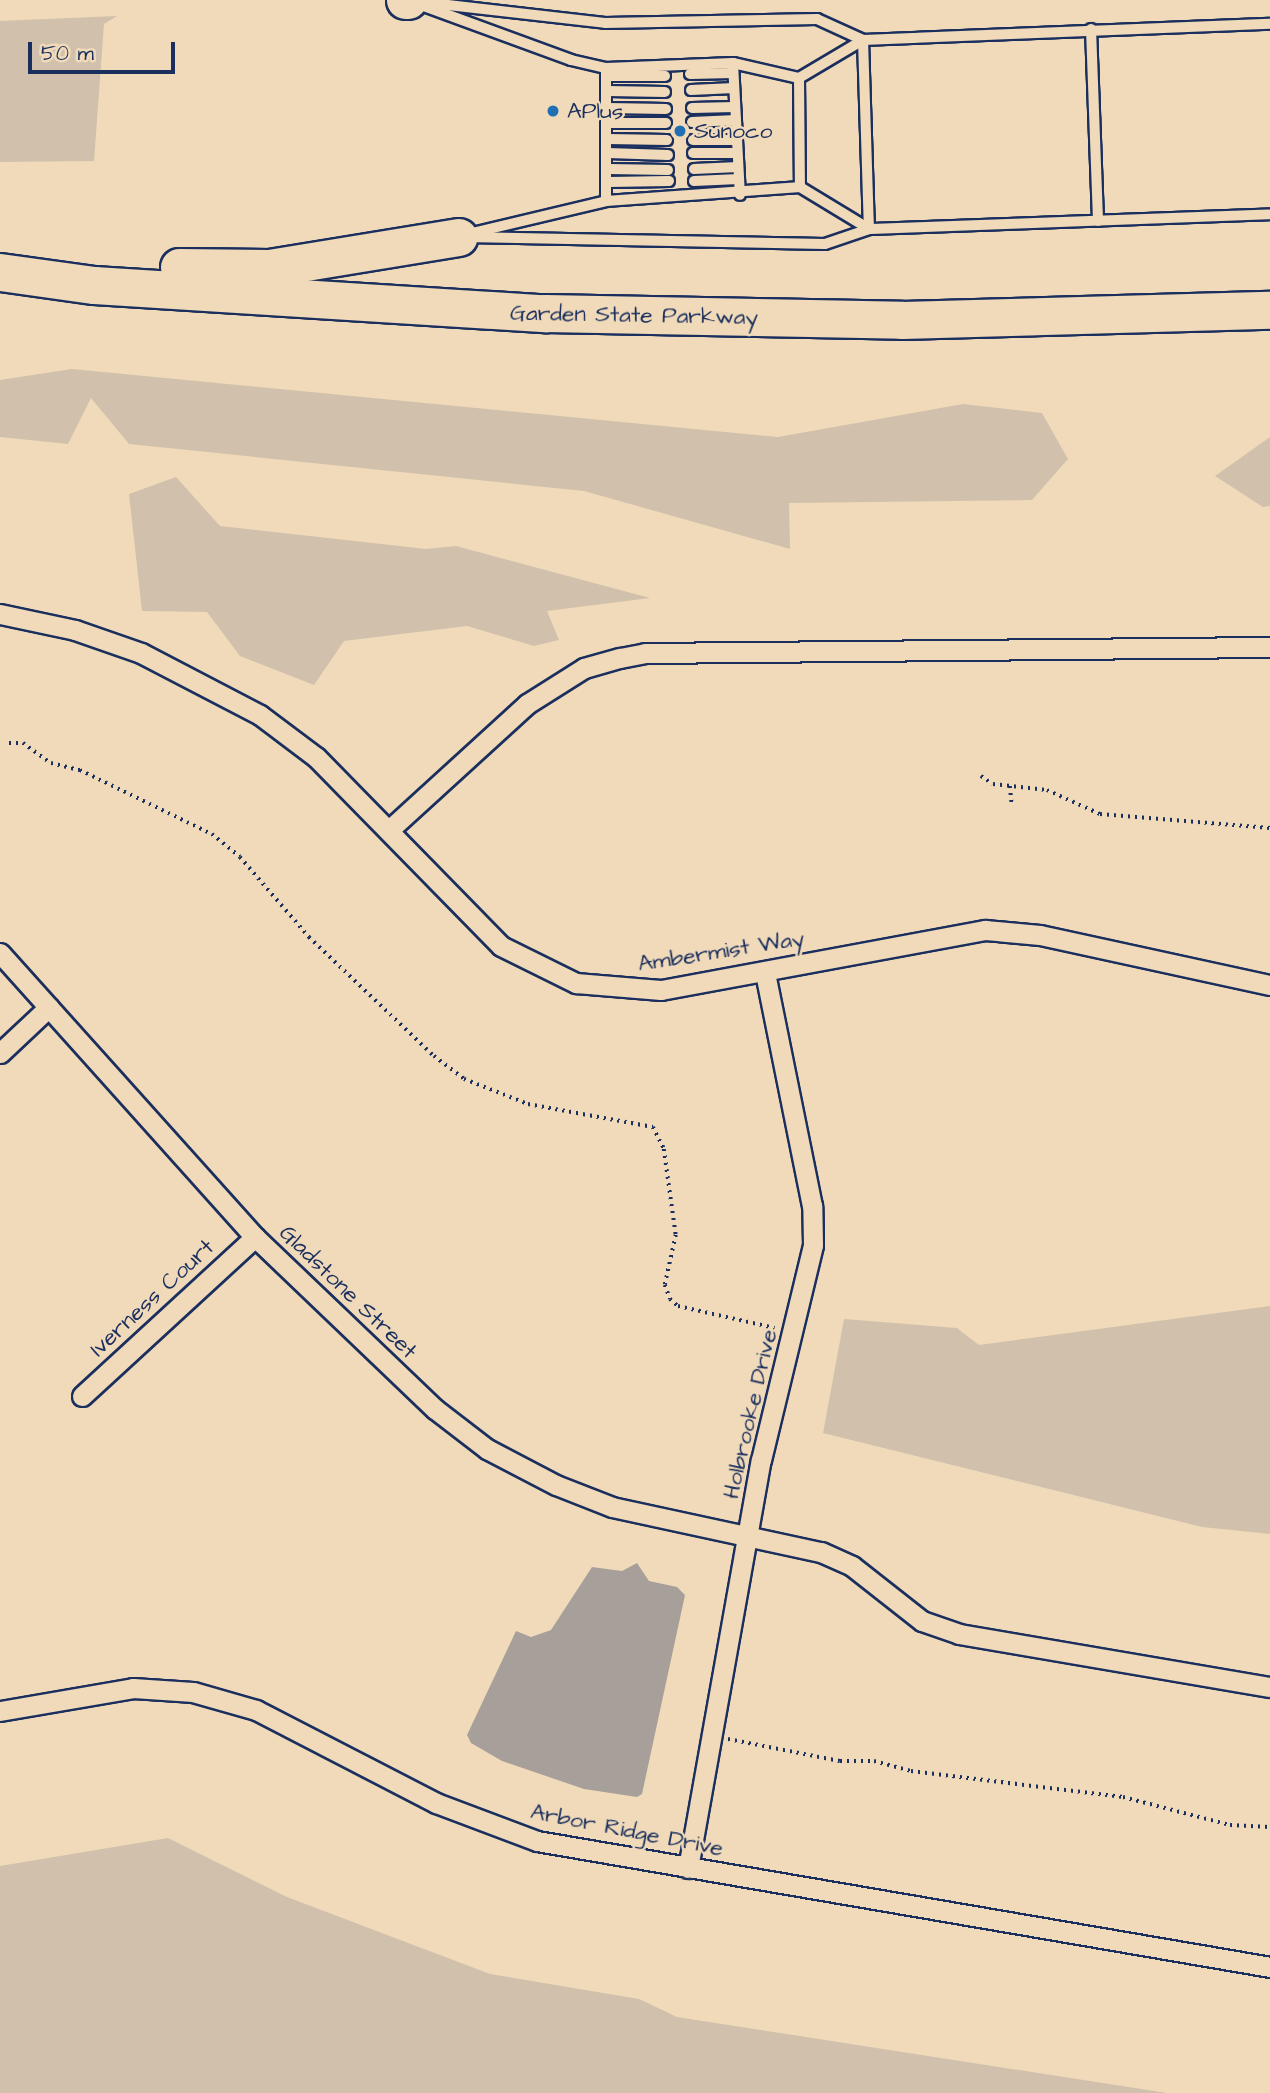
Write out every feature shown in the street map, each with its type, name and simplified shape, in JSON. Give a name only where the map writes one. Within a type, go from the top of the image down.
[{"type":"highway","points":[[0,264],[50,260],[269,268],[458,237]]},
{"type":"highway","name":"Garden State Parkway","points":[[0,272],[121,287],[545,313],[902,320],[1270,310]]},
{"type":"street","name":"Ambermist Way","points":[[0,614],[75,630],[141,653],[209,685],[316,757],[501,946],[576,983],[661,990],[765,972],[944,935],[1007,930],[1270,985]]},
{"type":"street","points":[[389,830],[527,705],[584,668],[620,658],[645,653],[1270,647]]},
{"type":"street","name":"Gladstone Street","points":[[0,953],[255,1237],[435,1409],[487,1449],[612,1507],[747,1538]]},
{"type":"street","name":"Holbrooke Drive","points":[[688,1868],[709,1734],[761,1460],[809,1275],[812,1206],[765,972]]},
{"type":"street","points":[[0,1053],[48,1006]]},
{"type":"street","name":"Iverness Court","points":[[82,1396],[255,1237]]},
{"type":"street","points":[[747,1538],[821,1552],[852,1566],[922,1621],[959,1634],[1270,1687]]},
{"type":"street","name":"Arbor Ridge Drive","points":[[0,1711],[133,1688],[193,1692],[256,1710],[436,1802],[537,1841],[1270,1967]]},
{"type":"lane","points":[[406,0],[605,23],[817,19],[863,40],[1270,24]]},
{"type":"lane","points":[[406,0],[607,72],[665,76]]},
{"type":"lane","points":[[1091,29],[1098,221]]},
{"type":"lane","points":[[607,72],[733,68],[799,78],[863,40]]},
{"type":"lane","points":[[863,40],[869,229]]},
{"type":"lane","points":[[690,75],[733,68]]},
{"type":"lane","points":[[733,68],[740,195]]},
{"type":"lane","points":[[606,201],[609,182],[607,72]]},
{"type":"lane","points":[[799,78],[800,187]]},
{"type":"lane","points":[[691,90],[734,88]]},
{"type":"lane","points":[[608,91],[665,92]]},
{"type":"lane","points":[[692,107],[735,107]]},
{"type":"lane","points":[[608,108],[666,108]]},
{"type":"lane","points":[[692,122],[736,120]]},
{"type":"lane","points":[[608,124],[667,123]]},
{"type":"lane","points":[[608,139],[667,140]]},
{"type":"lane","points":[[693,140],[737,140]]},
{"type":"lane","points":[[608,153],[668,155]]},
{"type":"lane","points":[[693,153],[737,153]]},
{"type":"lane","points":[[694,169],[738,167]]},
{"type":"lane","points":[[609,169],[669,175],[609,182]]},
{"type":"lane","points":[[694,181],[739,179]]},
{"type":"lane","points":[[458,237],[606,201],[740,195],[800,187],[869,229]]},
{"type":"lane","points":[[458,237],[825,244],[869,229],[1270,214]]},
{"type":"path","points":[[9,743],[23,743],[51,763],[80,769],[212,834],[240,858],[309,937],[434,1056],[464,1079],[528,1104],[653,1127],[664,1149],[676,1235],[665,1285],[670,1299],[678,1306],[794,1332]]},
{"type":"path","points":[[981,776],[1010,786],[1046,790],[1090,811],[1139,821],[1200,819],[1270,828]]},
{"type":"path","points":[[1010,786],[1012,806]]},
{"type":"path","points":[[709,1734],[840,1761],[874,1760],[924,1773],[1123,1797],[1230,1825],[1270,1827]]},
{"type":"shaded area","points":[[117,16],[104,24],[94,161],[0,162],[0,21]]},
{"type":"shaded area","points":[[72,369],[778,437],[963,404],[1042,413],[1068,459],[1032,500],[789,503],[790,549],[584,491],[129,444],[91,398],[68,444],[0,437],[0,380]]},
{"type":"shaded area","points":[[1270,437],[1270,506],[1263,507],[1215,476]]},
{"type":"shaded area","points":[[176,477],[220,526],[426,549],[456,546],[650,598],[547,611],[559,640],[534,646],[467,626],[344,641],[314,685],[240,656],[207,612],[142,611],[129,494]]},
{"type":"shaded area","points":[[1270,1306],[1270,1534],[1202,1527],[823,1433],[844,1319],[957,1328],[979,1345]]},
{"type":"shaded area","points":[[637,1563],[649,1581],[677,1587],[685,1595],[642,1794],[637,1797],[584,1789],[502,1761],[471,1743],[467,1735],[516,1631],[531,1637],[551,1630],[592,1567],[622,1571]]},
{"type":"shaded area","points":[[168,1838],[287,1897],[490,1974],[639,1999],[677,2017],[1167,2093],[0,2093],[0,1866]]},
{"type":"place","name":"APlus","points":[[553,111]]},
{"type":"place","name":"Sunoco","points":[[680,131]]}]
